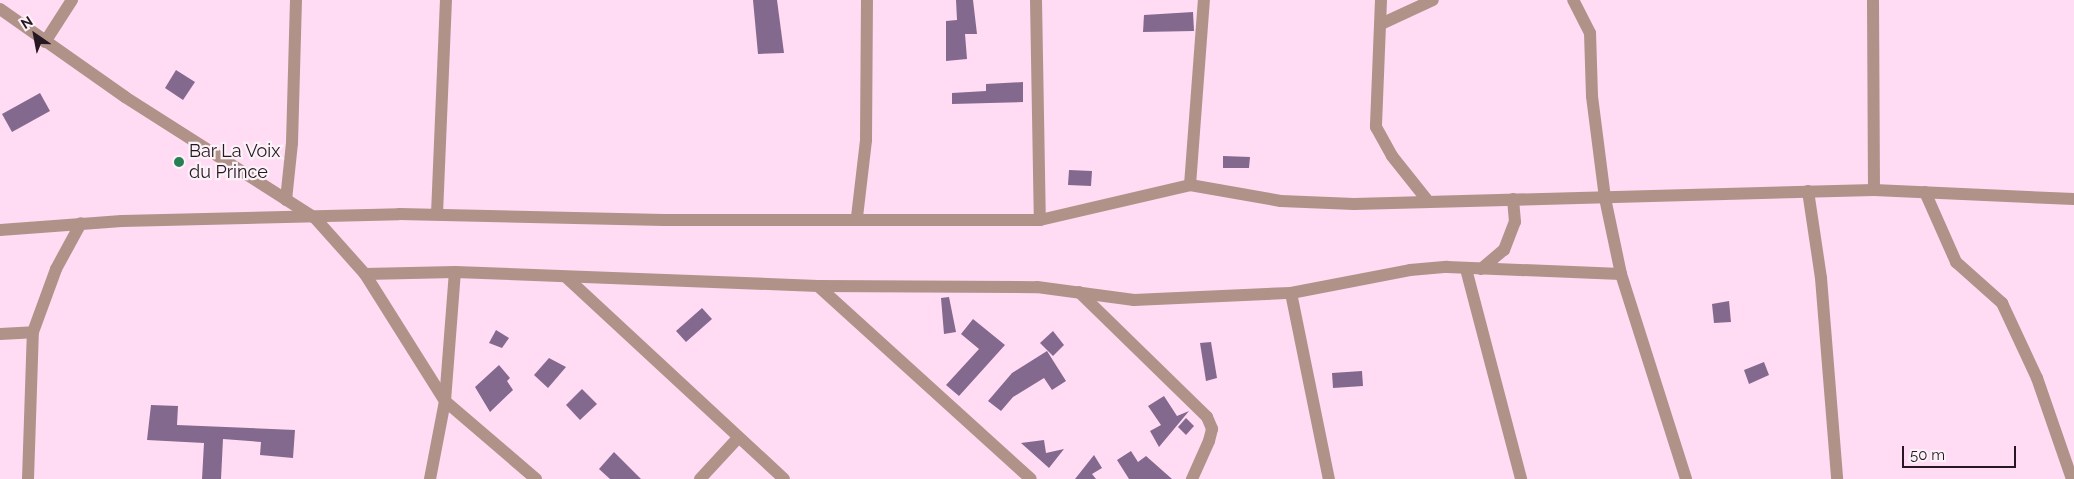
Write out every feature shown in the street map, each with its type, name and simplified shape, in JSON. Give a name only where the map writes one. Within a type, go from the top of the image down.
[{"type":"street","points":[[45,42],[72,0]]},
{"type":"street","points":[[286,200],[292,143],[296,0]]},
{"type":"street","points":[[436,214],[446,0]]},
{"type":"street","points":[[857,217],[866,140],[867,0]]},
{"type":"street","points":[[1036,0],[1040,220]]},
{"type":"street","points":[[1190,185],[1204,0]]},
{"type":"street","points":[[1382,0],[1376,127],[1392,156],[1427,200]]},
{"type":"street","points":[[1381,24],[1433,0]]},
{"type":"street","points":[[1573,0],[1590,33],[1592,96],[1605,198],[1621,274],[1686,479]]},
{"type":"street","points":[[1873,0],[1874,190]]},
{"type":"street","points":[[0,9],[45,42],[314,218],[365,274],[445,401],[536,479]]},
{"type":"street","points":[[0,230],[82,223],[436,214],[673,220],[857,217],[1040,220],[1190,185],[1298,203],[1605,198],[1808,190],[1874,190],[2074,199]]},
{"type":"street","points":[[1808,190],[1822,287],[1837,479]]},
{"type":"street","points":[[1925,192],[1956,262],[2002,303],[2037,378],[2072,479]]},
{"type":"street","points":[[1473,270],[1504,250],[1515,222],[1514,199]]},
{"type":"street","points":[[28,479],[33,332],[56,269],[82,223]]},
{"type":"street","points":[[365,274],[455,272],[818,286],[1037,287],[1134,300],[1291,293],[1410,270],[1621,274]]},
{"type":"street","points":[[1473,270],[1521,479]]},
{"type":"street","points":[[430,479],[445,401],[455,272]]},
{"type":"street","points":[[566,277],[784,479]]},
{"type":"street","points":[[818,286],[1031,479]]},
{"type":"street","points":[[1079,292],[1207,417],[1212,429],[1210,441],[1192,479]]},
{"type":"street","points":[[1291,293],[1329,479]]},
{"type":"street","points":[[0,334],[33,332]]},
{"type":"street","points":[[700,479],[738,438]]},
{"type":"building","points":[[753,0],[777,0],[784,53],[758,54]]},
{"type":"building","points":[[956,0],[973,0],[977,34],[965,34],[967,59],[946,61],[946,21],[957,20]]},
{"type":"building","points":[[1193,12],[1194,31],[1143,32],[1144,15]]},
{"type":"building","points":[[176,70],[195,82],[183,100],[165,88]]},
{"type":"building","points":[[1023,82],[1023,102],[952,104],[952,93],[986,91],[986,84]]},
{"type":"building","points":[[40,93],[50,111],[12,132],[2,114]]},
{"type":"building","points":[[1223,156],[1250,157],[1249,168],[1223,168]]},
{"type":"building","points":[[1069,170],[1092,171],[1091,186],[1068,185]]},
{"type":"building","points":[[949,297],[956,332],[944,334],[941,298]]},
{"type":"building","points":[[1729,301],[1731,322],[1714,323],[1712,304]]},
{"type":"building","points":[[702,308],[712,319],[686,342],[676,331]]},
{"type":"building","points":[[973,319],[1005,345],[959,396],[946,385],[979,349],[961,334]]},
{"type":"building","points":[[496,330],[509,338],[502,348],[489,343]]},
{"type":"building","points":[[1053,331],[1064,345],[1053,356],[1040,343]]},
{"type":"building","points":[[1211,342],[1217,378],[1206,381],[1200,343]]},
{"type":"building","points":[[1047,351],[1066,381],[1052,390],[1044,378],[1013,397],[1001,411],[988,401],[1012,373]]},
{"type":"building","points":[[549,358],[566,367],[548,388],[534,375]]},
{"type":"building","points":[[1764,362],[1769,375],[1749,384],[1744,370]]},
{"type":"building","points":[[499,365],[510,378],[507,381],[513,390],[490,412],[475,387]]},
{"type":"building","points":[[1362,371],[1363,386],[1333,388],[1332,373]]},
{"type":"building","points":[[582,389],[597,404],[580,420],[566,405]]},
{"type":"building","points":[[1164,396],[1177,416],[1189,411],[1159,447],[1150,431],[1161,425],[1148,406]]},
{"type":"building","points":[[151,405],[178,406],[177,425],[295,430],[293,458],[260,455],[261,442],[223,439],[221,479],[202,479],[204,443],[147,440]]},
{"type":"building","points":[[1186,418],[1194,426],[1186,435],[1178,427]]},
{"type":"building","points":[[1044,440],[1046,453],[1064,449],[1049,468],[1021,443]]},
{"type":"building","points":[[1131,451],[1138,462],[1146,456],[1172,479],[1129,479],[1117,460]]},
{"type":"building","points":[[614,452],[641,479],[610,479],[599,469]]},
{"type":"building","points":[[1094,455],[1102,468],[1092,474],[1096,479],[1075,479]]},
{"type":"place","name":"Bar La Voix du Prince","points":[[179,162]]}]
